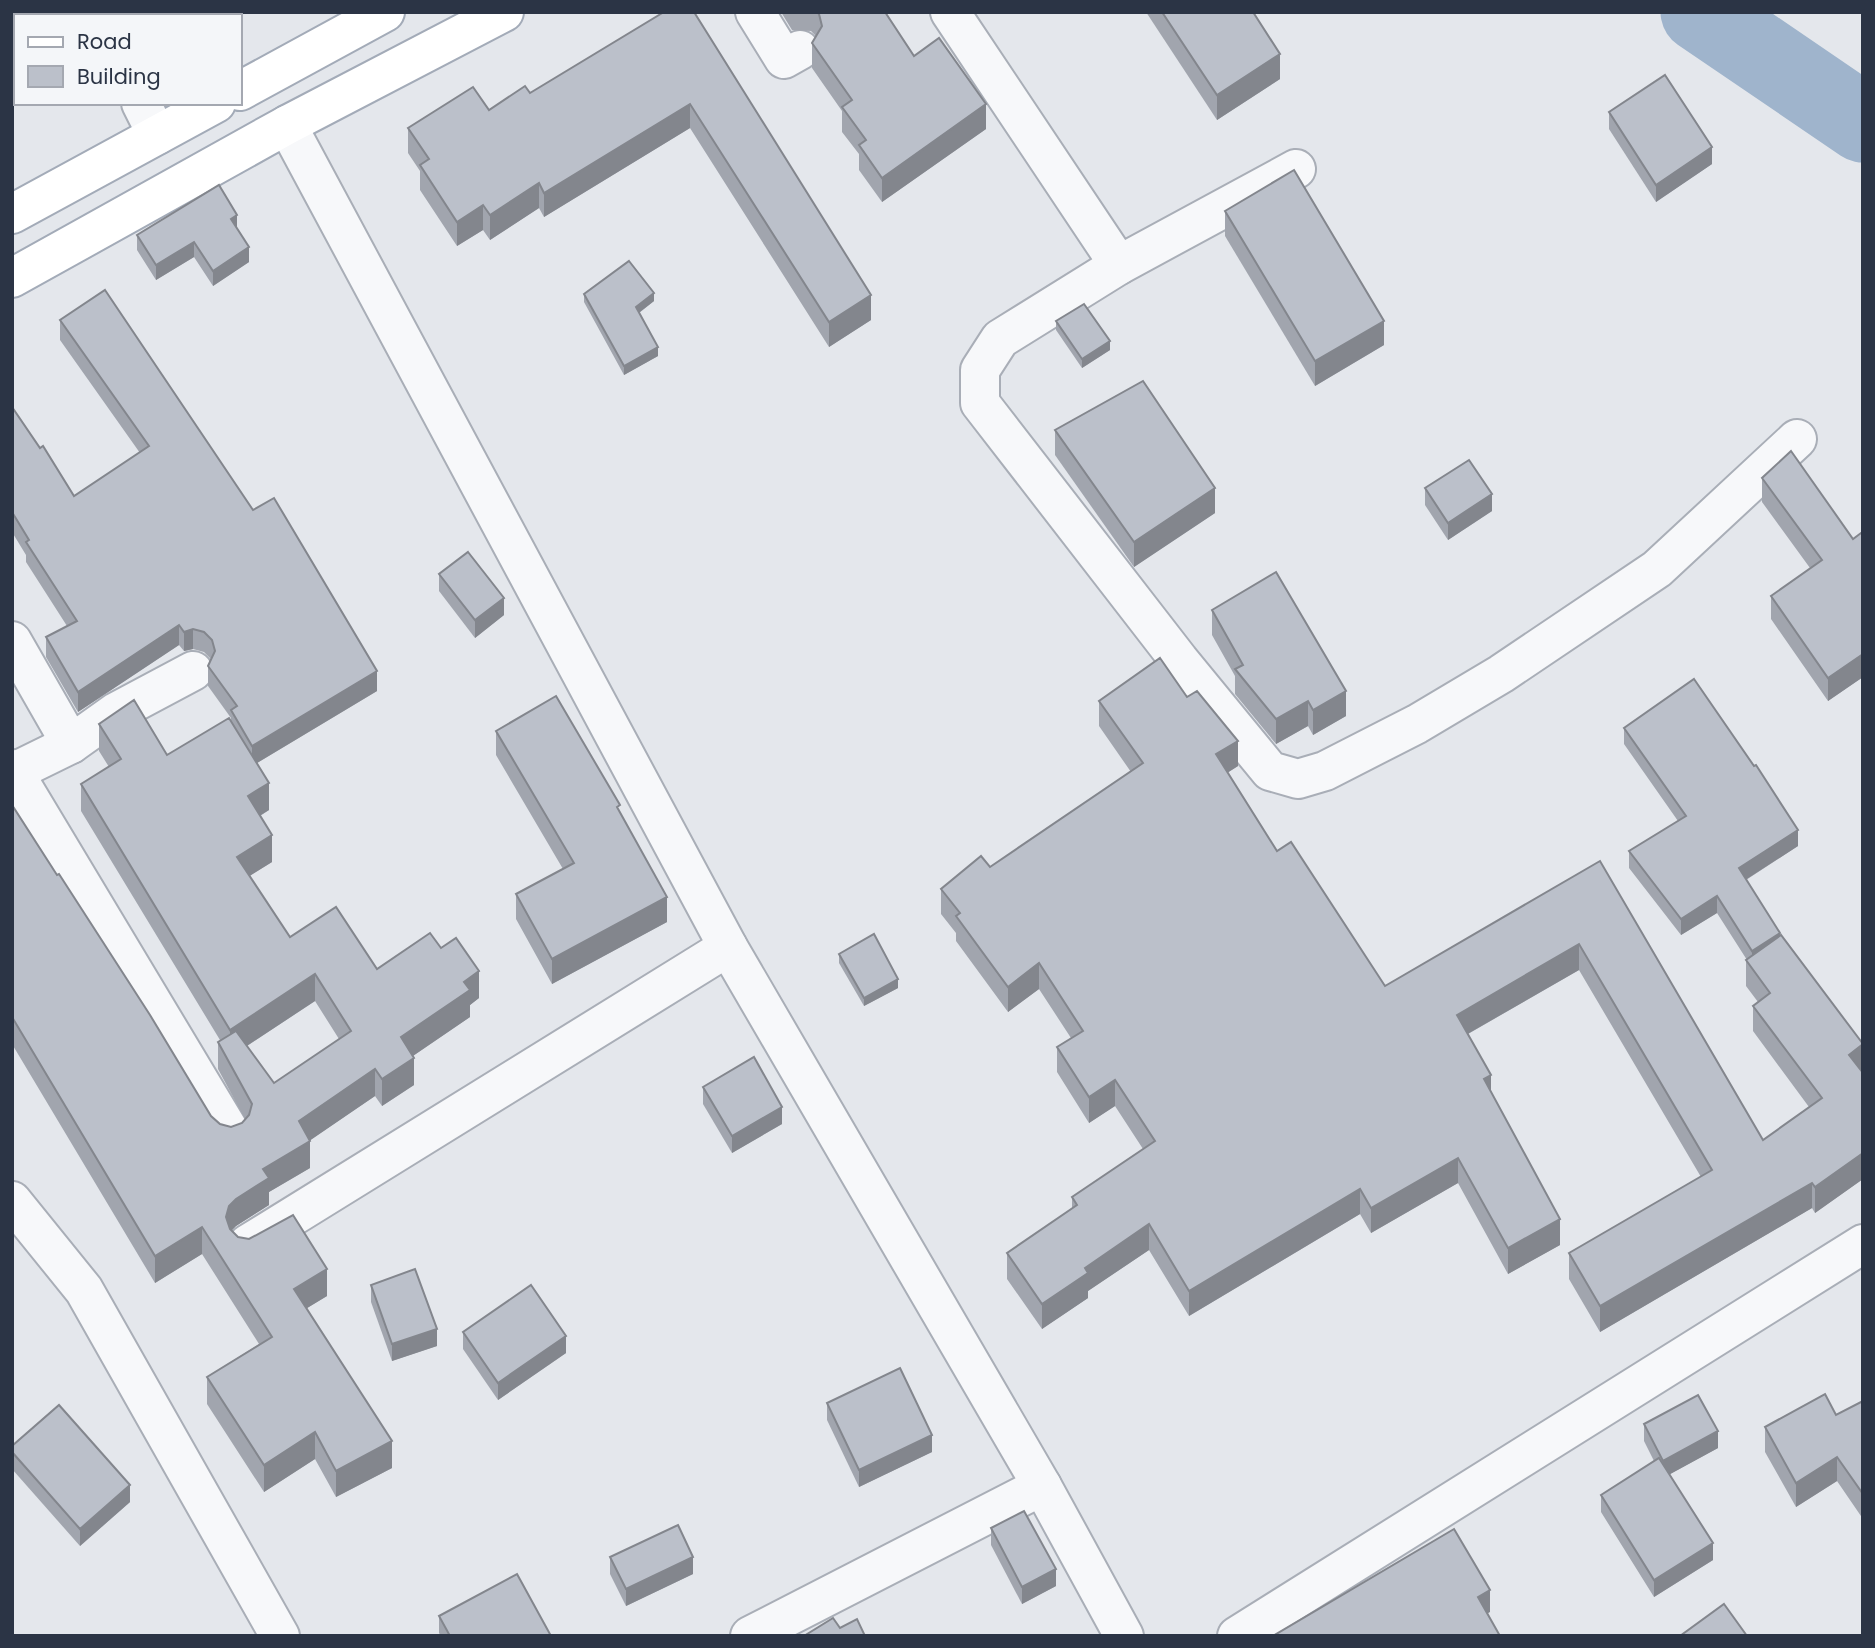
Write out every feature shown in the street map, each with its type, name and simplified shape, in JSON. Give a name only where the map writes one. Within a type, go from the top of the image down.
[{"type":"main road","points":[[242,90],[385,12]]},
{"type":"main road","points":[[12,278],[287,125],[504,12]]},
{"type":"main road","points":[[12,214],[149,119],[208,105]]},
{"type":"street","points":[[755,12],[784,59],[800,50]]},
{"type":"street","points":[[950,12],[1119,265]]},
{"type":"street","points":[[287,125],[728,947],[1042,1486],[1124,1636]]},
{"type":"street","points":[[1296,169],[1119,265],[1000,339],[979,370],[980,403],[1179,660],[1270,771],[1298,779],[1325,771],[1429,717],[1501,674],[1657,569],[1797,439]]},
{"type":"street","points":[[12,641],[71,744]]},
{"type":"street","points":[[192,670],[116,712],[71,744],[13,771],[230,1132]]},
{"type":"street","points":[[247,1244],[728,947]]},
{"type":"street","points":[[12,1201],[84,1290],[280,1636]]},
{"type":"street","points":[[1237,1636],[1863,1244]]},
{"type":"street","points":[[750,1636],[1042,1486]]},
{"type":"building","points":[[664,12],[694,12],[871,295],[829,322],[690,104],[544,193],[539,183],[490,215],[483,205],[457,222],[420,165],[429,159],[408,128],[473,87],[489,110],[525,86],[530,93]]},
{"type":"building","points":[[817,12],[885,12],[914,56],[939,38],[986,104],[882,178],[859,145],[866,140],[842,107],[852,100],[812,43],[822,26]]},
{"type":"building","points":[[1162,12],[1253,12],[1280,54],[1217,95]]},
{"type":"building","points":[[1665,75],[1712,147],[1656,185],[1609,112]]},
{"type":"building","points":[[1294,170],[1384,321],[1315,361],[1225,211]]},
{"type":"building","points":[[219,185],[237,215],[231,219],[249,247],[213,271],[194,242],[156,265],[137,235]]},
{"type":"building","points":[[629,261],[654,293],[636,307],[658,347],[624,366],[584,294]]},
{"type":"building","points":[[105,290],[253,510],[274,498],[377,671],[252,746],[231,710],[237,706],[208,666],[215,651],[212,640],[204,632],[193,629],[184,632],[179,625],[78,692],[46,637],[77,621],[26,542],[29,540],[12,512],[12,407],[40,448],[43,446],[74,496],[149,446],[60,320]]},
{"type":"building","points":[[1084,304],[1110,341],[1082,359],[1056,321]]},
{"type":"building","points":[[1143,381],[1215,488],[1134,542],[1055,430]]},
{"type":"building","points":[[1791,451],[1853,539],[1861,533],[1863,535],[1863,654],[1828,678],[1771,596],[1822,560],[1762,478]]},
{"type":"building","points":[[1469,460],[1492,494],[1448,523],[1425,488]]},
{"type":"building","points":[[468,552],[504,598],[475,620],[439,574]]},
{"type":"building","points":[[1276,572],[1346,691],[1313,710],[1308,701],[1276,719],[1235,669],[1243,665],[1212,610]]},
{"type":"building","points":[[1160,658],[1187,697],[1197,691],[1238,741],[1216,754],[1277,851],[1291,842],[1385,986],[1600,861],[1763,1140],[1822,1098],[1753,1006],[1770,993],[1746,960],[1781,935],[1863,1044],[1849,1055],[1863,1073],[1863,1153],[1815,1187],[1812,1183],[1600,1306],[1569,1253],[1712,1170],[1579,944],[1457,1015],[1491,1075],[1484,1079],[1560,1219],[1508,1248],[1458,1158],[1371,1208],[1360,1189],[1189,1291],[1149,1224],[1085,1268],[1088,1273],[1042,1304],[1007,1253],[1077,1205],[1072,1197],[1155,1141],[1115,1080],[1089,1097],[1057,1047],[1083,1031],[1039,963],[1008,987],[956,916],[960,913],[941,889],[981,856],[990,867],[1143,763],[1099,701]]},
{"type":"building","points":[[1694,679],[1754,766],[1756,765],[1798,830],[1739,868],[1780,933],[1752,951],[1717,896],[1681,919],[1629,851],[1686,816],[1624,728]]},
{"type":"building","points":[[556,696],[620,805],[617,807],[667,897],[552,959],[516,894],[574,863],[496,731]]},
{"type":"building","points":[[134,700],[167,755],[229,718],[269,783],[248,796],[272,835],[237,857],[290,937],[336,907],[377,969],[430,933],[441,948],[456,938],[479,971],[464,982],[470,990],[401,1037],[414,1058],[382,1079],[375,1069],[299,1121],[310,1141],[263,1169],[269,1178],[229,1206],[226,1217],[230,1229],[238,1237],[249,1239],[293,1215],[327,1269],[294,1289],[392,1441],[336,1471],[315,1432],[264,1465],[207,1377],[272,1337],[202,1227],[155,1256],[12,1017],[12,805],[150,1015],[211,1116],[220,1124],[231,1127],[242,1123],[249,1115],[252,1104],[218,1042],[236,1031],[274,1083],[351,1031],[315,974],[230,1030],[81,784],[121,759],[99,724]]},
{"type":"building","points":[[874,934],[898,979],[864,998],[839,954]]},
{"type":"building","points":[[754,1057],[782,1107],[732,1136],[703,1087]]},
{"type":"building","points":[[415,1269],[437,1329],[392,1344],[371,1285]]},
{"type":"building","points":[[531,1285],[566,1336],[498,1383],[463,1332]]},
{"type":"building","points":[[900,1368],[932,1435],[859,1470],[827,1403]]},
{"type":"building","points":[[1825,1394],[1836,1415],[1863,1401],[1863,1494],[1837,1457],[1796,1483],[1765,1427]]},
{"type":"building","points":[[1698,1395],[1718,1431],[1663,1461],[1644,1424]]},
{"type":"building","points":[[59,1405],[130,1485],[80,1529],[12,1452],[12,1446]]},
{"type":"building","points":[[1659,1458],[1713,1543],[1654,1580],[1601,1495]]},
{"type":"building","points":[[1024,1511],[1056,1569],[1022,1587],[991,1528]]},
{"type":"building","points":[[678,1525],[693,1557],[626,1589],[610,1557]]},
{"type":"building","points":[[1454,1529],[1490,1590],[1478,1597],[1500,1636],[1273,1636]]},
{"type":"building","points":[[517,1574],[551,1636],[450,1636],[439,1616]]},
{"type":"building","points":[[1724,1604],[1747,1636],[1680,1636]]},
{"type":"building","points":[[833,1618],[840,1628],[857,1619],[865,1636],[804,1636]]},
{"type":"waterway","points":[[1700,12],[1863,123]]}]
